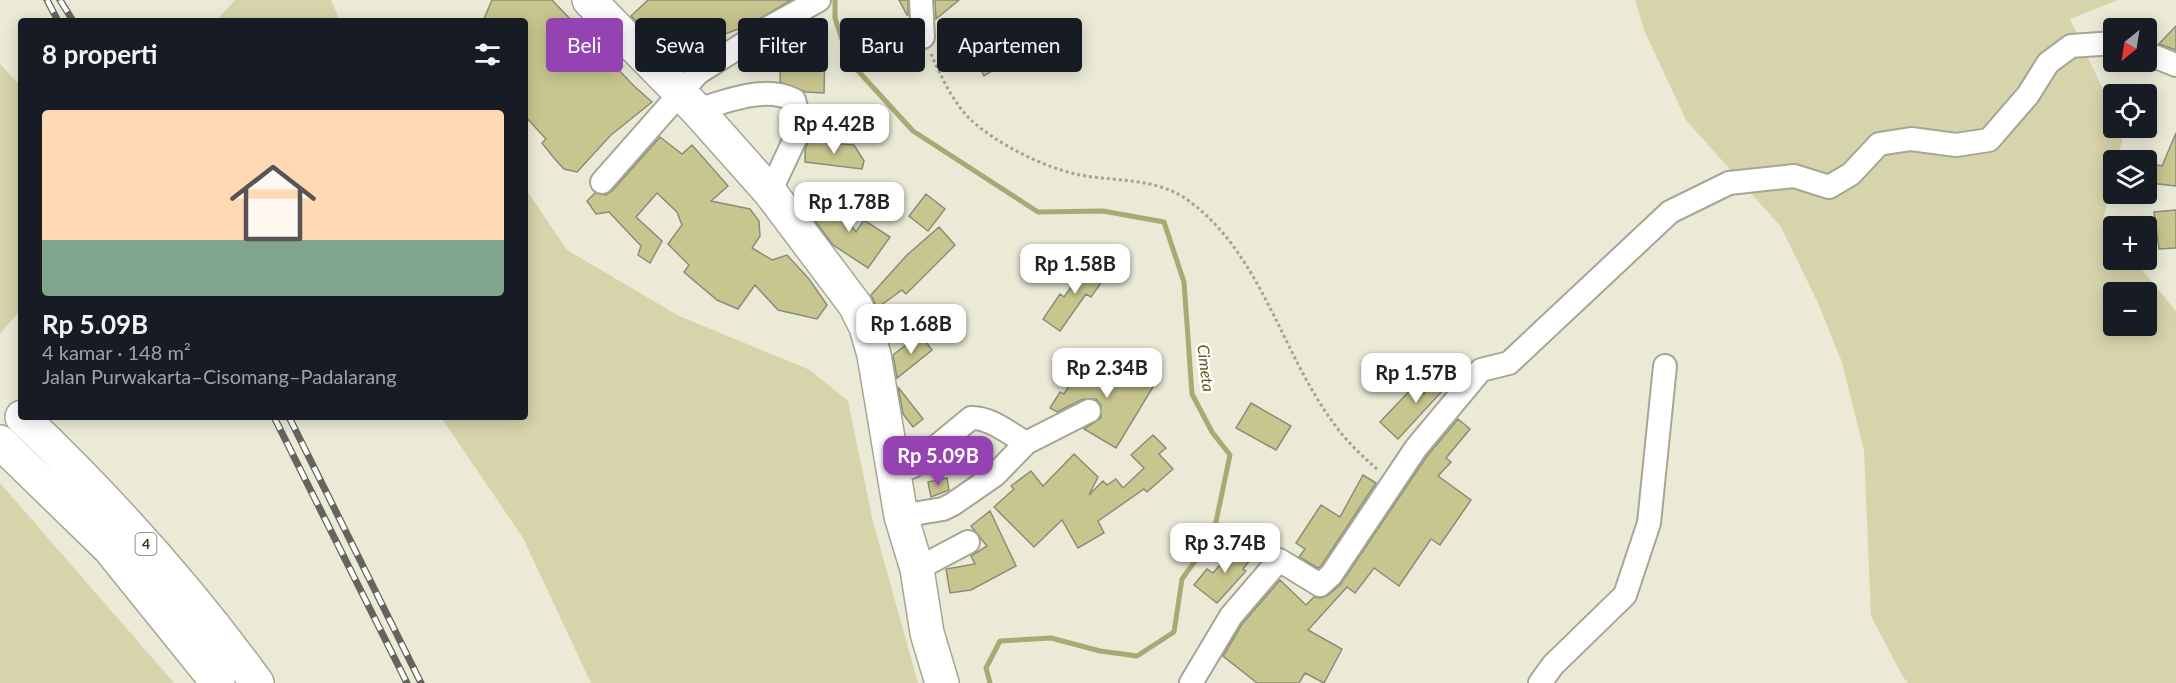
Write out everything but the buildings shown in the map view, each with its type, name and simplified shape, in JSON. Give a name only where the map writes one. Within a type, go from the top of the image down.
[{"type":"highway","points":[[589,0],[688,102],[770,192],[855,305],[866,327],[874,356],[901,516],[917,569],[927,633],[942,683]]},
{"type":"highway","name":"4","points":[[0,398],[18,414]]},
{"type":"highway","name":"4","points":[[24,420],[83,475],[158,557],[257,683]]},
{"type":"highway","name":"4","points":[[0,442],[109,548],[218,683]]},
{"type":"street","points":[[602,182],[688,102],[698,73],[723,55],[819,0]]},
{"type":"street","points":[[921,0],[922,18]]},
{"type":"street","points":[[1191,683],[1231,616],[1279,560],[1320,585],[1331,575],[1391,482],[1481,370],[1509,363],[1670,212],[1729,183],[1794,176],[1829,187],[1851,174],[1880,144],[1911,139],[1956,145],[1989,140],[2028,95],[2048,63],[2071,46],[2103,44]]},
{"type":"street","points":[[2157,57],[2176,65]]},
{"type":"street","points":[[688,102],[783,94],[794,100],[801,126],[770,192]]},
{"type":"street","points":[[1540,683],[1553,665],[1625,594],[1649,523],[1665,366]]},
{"type":"street","points":[[901,516],[943,509],[953,504],[995,476],[1026,443],[1089,411]]},
{"type":"street","points":[[894,474],[913,466],[970,418],[980,418],[1026,443]]},
{"type":"street","points":[[917,569],[968,542]]},
{"type":"path","points":[[925,41],[944,82],[970,119],[1018,152],[1080,175],[1135,181],[1164,188],[1187,199],[1205,214],[1232,246],[1257,284],[1331,420],[1351,446],[1391,482]]},
{"type":"green space","points":[[235,0],[331,0],[339,18],[219,18]]},
{"type":"green space","points":[[1635,0],[2118,0],[2070,19],[2103,90],[2103,138],[2123,138],[2120,150],[2103,150],[2103,204],[2107,204],[2103,216],[2103,270],[2142,270],[2152,282],[2103,282],[2103,336],[2157,336],[2157,288],[2176,311],[2176,683],[1908,683],[1871,616],[1864,450],[1842,362],[1817,301],[1781,227],[1686,120],[1645,32]]},
{"type":"green space","points":[[0,64],[18,83],[18,313],[0,334]]},
{"type":"green space","points":[[528,192],[567,250],[679,316],[810,370],[848,401],[873,522],[918,683],[591,683],[523,538],[443,420],[528,420]]},
{"type":"green space","points":[[0,483],[174,683],[0,683]]},
{"type":"waterway","name":"Cimeta","points":[[835,0],[835,18],[849,61],[913,131],[1038,212],[1103,211],[1164,222],[1184,282],[1192,394],[1212,432],[1230,455],[1213,536],[1182,579],[1174,632],[1137,656],[1100,651],[1051,638],[1000,641],[986,668],[990,683]]},
{"type":"railway","points":[[47,0],[56,18]]},
{"type":"railway","points":[[60,0],[71,18]]},
{"type":"railway","points":[[276,420],[407,683]]},
{"type":"railway","points":[[290,420],[421,683]]}]
